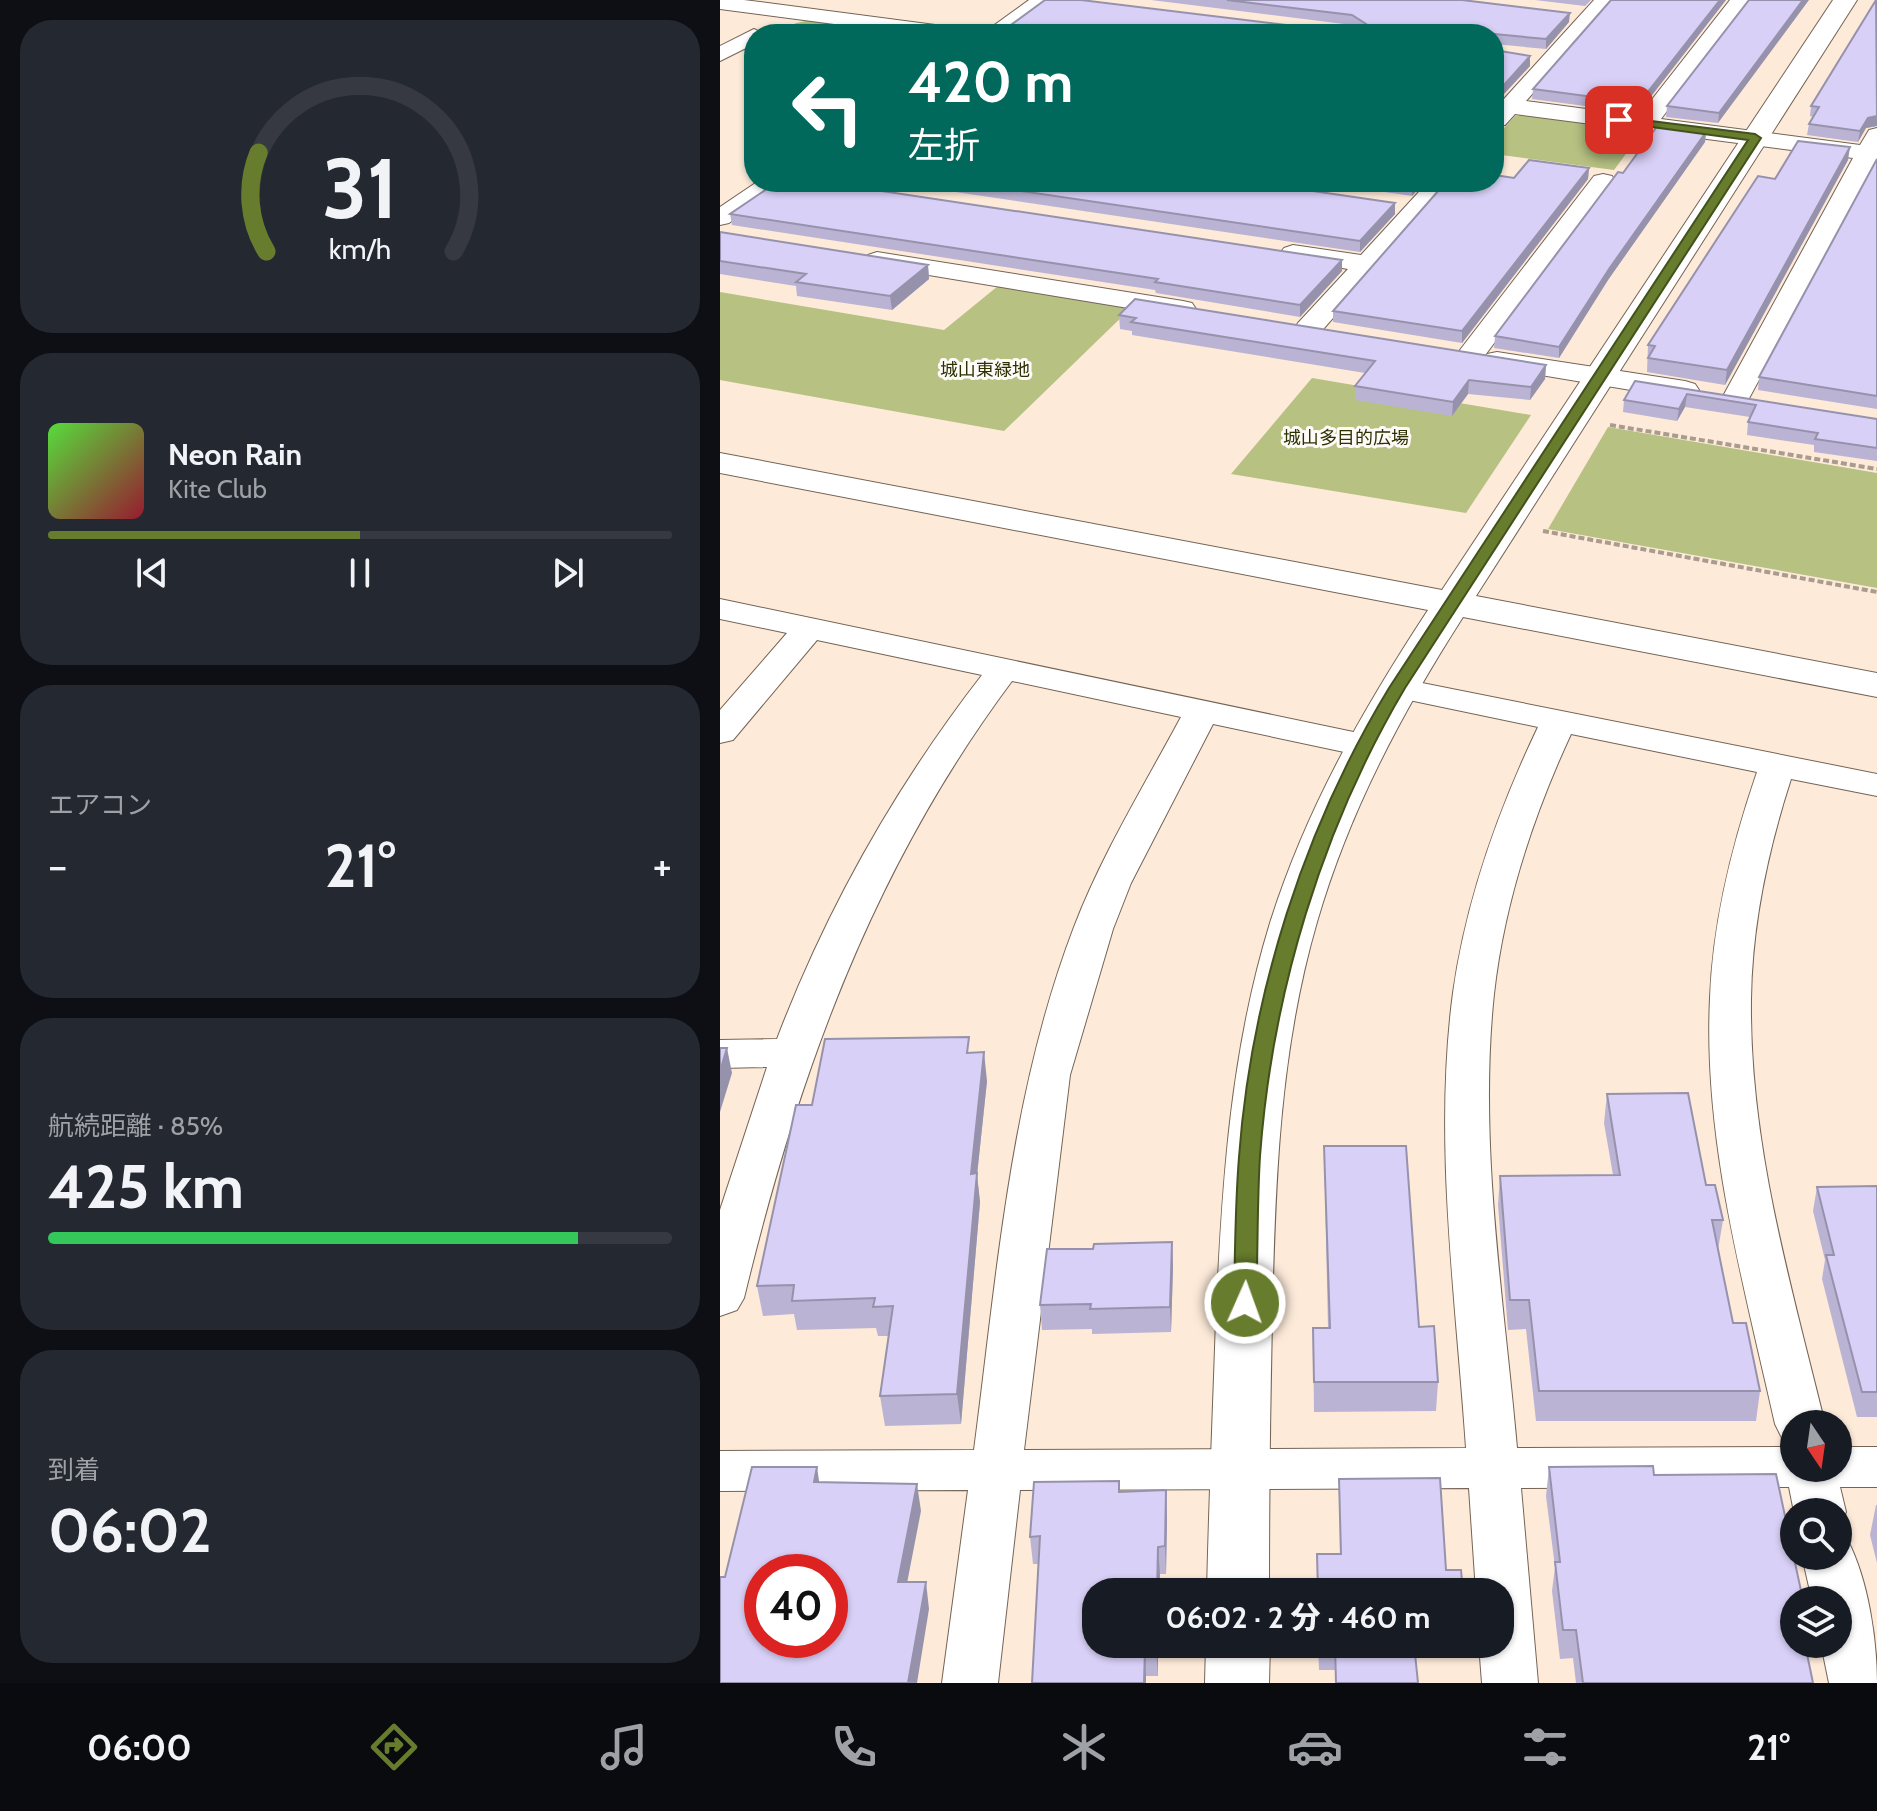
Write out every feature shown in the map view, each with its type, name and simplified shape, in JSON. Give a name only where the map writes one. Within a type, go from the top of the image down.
[{"type":"street","points":[[773,24],[814,0]]},
{"type":"street","points":[[1008,24],[1043,0]]},
{"type":"street","points":[[1646,123],[1741,0]]},
{"type":"street","points":[[1238,1578],[1249,1157],[1260,1070],[1281,970],[1323,834],[1363,745],[1397,688],[1845,0]]},
{"type":"street","points":[[720,3],[878,24]]},
{"type":"street","points":[[870,23],[895,8]]},
{"type":"street","points":[[1562,12],[1598,8]]},
{"type":"street","points":[[1504,106],[1598,8]]},
{"type":"street","points":[[720,55],[744,41]]},
{"type":"street","points":[[1523,55],[1552,59]]},
{"type":"street","points":[[1504,111],[1646,123],[1755,138],[1874,147],[1736,398]]},
{"type":"street","points":[[1470,356],[1603,181]]},
{"type":"street","points":[[725,230],[763,192]]},
{"type":"street","points":[[1308,329],[1432,192]]},
{"type":"street","points":[[1387,202],[1419,207]]},
{"type":"street","points":[[1272,250],[1366,264]]},
{"type":"street","points":[[859,257],[1215,314]]},
{"type":"street","points":[[1277,324],[1337,334]]},
{"type":"street","points":[[1440,351],[1767,403]]},
{"type":"street","points":[[720,463],[1877,685]]},
{"type":"street","points":[[720,609],[1363,745]]},
{"type":"street","points":[[720,732],[809,628]]},
{"type":"street","points":[[720,1298],[726,1242],[792,1053],[855,904],[921,785],[1004,669]]},
{"type":"street","points":[[1397,688],[1877,785]]},
{"type":"street","points":[[970,1683],[1049,1075],[1093,929],[1112,883],[1202,711]]},
{"type":"street","points":[[1510,1683],[1469,1160],[1471,1021],[1477,969],[1504,859],[1528,786],[1559,721]]},
{"type":"street","points":[[1777,765],[1752,845],[1735,940],[1732,1052],[1742,1160],[1751,1212],[1797,1410]]},
{"type":"street","points":[[720,1054],[792,1053]]},
{"type":"street","points":[[720,1471],[1780,1467]]},
{"type":"street","points":[[1852,1467],[1877,1467]]},
{"type":"street","points":[[1832,1570],[1857,1683]]},
{"type":"street","points":[[1237,1683],[1238,1658]]},
{"type":"path","points":[[1600,423],[1877,469]]},
{"type":"path","points":[[1534,530],[1877,592]]},
{"type":"green space","points":[[811,20],[842,24],[794,24]]},
{"type":"green space","points":[[1530,114],[1645,128],[1614,170],[1504,155],[1504,128],[1515,116]]},
{"type":"green space","name":"城山東緑地","points":[[998,286],[1131,308],[1004,431],[720,380],[720,292],[944,330]]},
{"type":"green space","name":"城山多目的広場","points":[[1312,378],[1531,415],[1466,513],[1231,474]]},
{"type":"green space","points":[[1608,427],[1877,473],[1877,588],[1548,529]]},
{"type":"building","points":[[1045,0],[1081,0],[1277,24],[1012,24]]},
{"type":"building","points":[[1227,0],[1462,0],[1570,13],[1546,39],[1504,35],[1504,24],[1366,24],[1352,15]]},
{"type":"building","points":[[1611,0],[1720,0],[1639,103],[1533,89]]},
{"type":"building","points":[[1749,0],[1803,0],[1719,113],[1667,106]]},
{"type":"building","points":[[1876,0],[1877,116],[1868,118],[1860,131],[1809,124],[1819,107],[1811,106]]},
{"type":"building","points":[[1504,52],[1530,56],[1504,85]]},
{"type":"building","points":[[1658,125],[1706,132],[1609,269],[1559,347],[1495,336],[1618,172],[1623,173]]},
{"type":"building","points":[[1798,141],[1850,147],[1727,370],[1648,358],[1655,346],[1648,345],[1758,176],[1775,179]]},
{"type":"building","points":[[1877,159],[1877,396],[1759,377]]},
{"type":"building","points":[[1529,160],[1589,168],[1462,331],[1333,311],[1437,192],[1504,192],[1504,176],[1514,178]]},
{"type":"building","points":[[762,192],[889,192],[1342,260],[1300,305],[1155,282],[1158,279],[730,214]]},
{"type":"building","points":[[1028,192],[1320,192],[1395,203],[1360,241]]},
{"type":"building","points":[[720,232],[928,265],[890,296],[796,282],[806,274],[720,261]]},
{"type":"building","points":[[1135,299],[1546,365],[1531,387],[1469,380],[1453,402],[1355,386],[1375,361],[1131,322],[1136,318],[1119,315]]},
{"type":"building","points":[[1635,381],[1877,419],[1877,448],[1815,439],[1818,433],[1748,422],[1756,405],[1687,394],[1679,409],[1624,400]]},
{"type":"building","points":[[969,1037],[967,1053],[984,1052],[971,1174],[977,1173],[957,1394],[880,1396],[893,1306],[873,1307],[875,1298],[792,1301],[794,1285],[757,1286],[796,1105],[812,1105],[825,1039]]},
{"type":"building","points":[[720,1048],[727,1048],[720,1071]]},
{"type":"building","points":[[1688,1093],[1706,1185],[1715,1185],[1723,1220],[1712,1220],[1733,1323],[1746,1323],[1760,1391],[1539,1391],[1529,1300],[1510,1300],[1500,1176],[1620,1175],[1607,1094]]},
{"type":"building","points":[[1324,1146],[1406,1146],[1419,1327],[1434,1326],[1438,1382],[1314,1382],[1313,1328],[1330,1328]]},
{"type":"building","points":[[1877,1186],[1877,1392],[1862,1392],[1826,1255],[1834,1255],[1817,1187]]},
{"type":"building","points":[[1172,1242],[1170,1307],[1090,1309],[1091,1304],[1040,1305],[1047,1249],[1093,1249],[1094,1244]]},
{"type":"building","points":[[1653,1466],[1654,1475],[1776,1474],[1781,1498],[1780,1570],[1797,1570],[1800,1586],[1780,1586],[1780,1658],[1808,1658],[1813,1683],[1583,1683],[1576,1630],[1563,1630],[1555,1562],[1560,1562],[1549,1467]]},
{"type":"building","points":[[752,1467],[817,1467],[814,1482],[917,1484],[898,1582],[926,1582],[908,1683],[720,1683],[720,1577],[725,1577]]},
{"type":"building","points":[[1440,1478],[1446,1570],[1461,1570],[1462,1578],[1318,1578],[1317,1554],[1341,1554],[1339,1479]]},
{"type":"building","points":[[1119,1481],[1119,1492],[1166,1490],[1165,1546],[1158,1547],[1157,1578],[1082,1578],[1082,1658],[1145,1658],[1144,1683],[1032,1683],[1040,1536],[1030,1537],[1034,1482]]},
{"type":"building","points":[[1335,1658],[1415,1658],[1418,1683],[1336,1683]]},
{"type":"route","points":[[1245,1303],[1249,1157],[1260,1070],[1281,970],[1323,834],[1363,745],[1397,688],[1755,138],[1619,120]]}]
